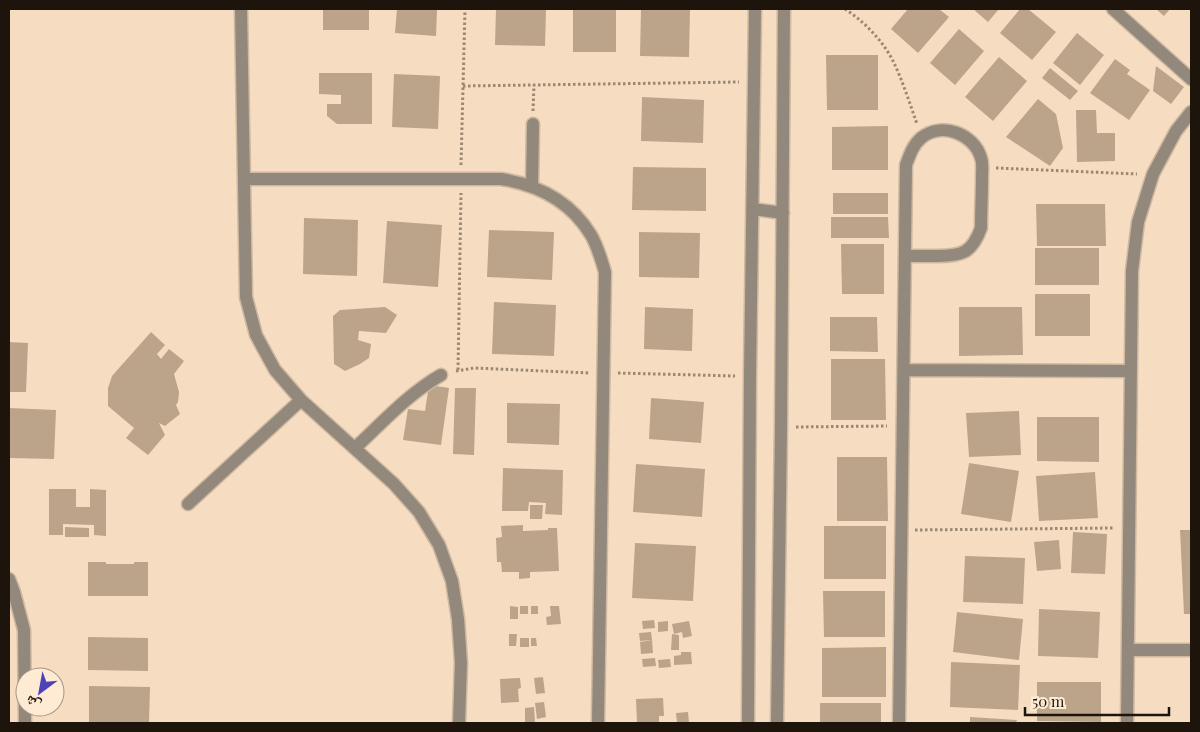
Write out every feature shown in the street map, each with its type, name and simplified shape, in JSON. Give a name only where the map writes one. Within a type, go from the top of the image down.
[{"type":"street","points":[[241,9],[246,297],[256,335],[275,370],[301,400],[400,491],[419,512],[440,545],[452,581],[458,619],[461,663],[459,723]]},
{"type":"street","points":[[748,723],[755,9]]},
{"type":"street","points":[[777,723],[784,9]]},
{"type":"street","points":[[1113,9],[1191,78]]},
{"type":"street","points":[[1127,723],[1132,271],[1138,222],[1153,174],[1176,131],[1191,112]]},
{"type":"street","points":[[532,186],[533,124]]},
{"type":"street","points":[[899,723],[906,164],[911,149],[922,137],[936,131],[950,130],[964,136],[975,145],[982,159],[981,228],[978,238],[971,247],[962,253],[952,256],[905,256]]},
{"type":"street","points":[[244,180],[501,179],[532,186],[550,194],[580,220],[591,236],[600,253],[605,272],[598,723]]},
{"type":"street","points":[[753,209],[783,213]]},
{"type":"street","points":[[904,370],[1131,371]]},
{"type":"street","points":[[355,448],[413,394],[441,375]]},
{"type":"street","points":[[188,504],[301,400]]},
{"type":"street","points":[[9,579],[24,630],[25,723]]},
{"type":"street","points":[[1129,650],[1191,650]]},
{"type":"path","points":[[845,9],[855,15],[877,36],[894,62],[922,137]]},
{"type":"path","points":[[463,86],[755,82]]},
{"type":"path","points":[[533,124],[534,85]]},
{"type":"path","points":[[982,168],[1153,174]]},
{"type":"path","points":[[781,427],[903,426]]},
{"type":"path","points":[[901,530],[1130,528]]},
{"type":"building","points":[[323,9],[369,9],[369,30],[323,30]]},
{"type":"building","points":[[397,9],[437,9],[436,36],[395,33]]},
{"type":"building","points":[[496,9],[546,9],[545,46],[495,45]]},
{"type":"building","points":[[573,9],[616,9],[616,52],[573,52]]},
{"type":"building","points":[[641,9],[690,9],[689,57],[640,56]]},
{"type":"building","points":[[908,9],[939,9],[949,17],[918,53],[891,29]]},
{"type":"building","points":[[973,9],[999,9],[988,22]]},
{"type":"building","points":[[1020,9],[1028,9],[1056,32],[1032,60],[1000,33]]},
{"type":"building","points":[[1156,9],[1170,9],[1164,16]]},
{"type":"building","points":[[959,29],[984,51],[955,85],[930,63]]},
{"type":"building","points":[[1077,33],[1104,55],[1080,85],[1053,63]]},
{"type":"building","points":[[826,55],[878,55],[878,110],[827,110]]},
{"type":"building","points":[[999,57],[1027,81],[993,121],[965,97]]},
{"type":"building","points":[[1115,59],[1130,70],[1127,74],[1150,90],[1129,120],[1090,93]]},
{"type":"building","points":[[1156,66],[1184,87],[1171,104],[1153,91]]},
{"type":"building","points":[[1050,68],[1078,91],[1070,100],[1042,78]]},
{"type":"building","points":[[319,73],[372,73],[372,124],[337,124],[327,116],[327,104],[341,104],[341,95],[319,94]]},
{"type":"building","points":[[394,74],[440,76],[438,129],[392,127]]},
{"type":"building","points":[[642,97],[704,100],[703,143],[641,141]]},
{"type":"building","points":[[1038,99],[1056,114],[1063,148],[1050,166],[1006,137]]},
{"type":"building","points":[[1076,110],[1096,110],[1097,133],[1115,133],[1115,161],[1077,162]]},
{"type":"building","points":[[888,126],[888,170],[832,170],[832,127]]},
{"type":"building","points":[[633,167],[706,168],[706,211],[632,210]]},
{"type":"building","points":[[833,193],[888,193],[888,214],[833,214]]},
{"type":"building","points":[[1036,204],[1105,204],[1106,246],[1037,246]]},
{"type":"building","points":[[831,217],[888,217],[889,238],[831,238]]},
{"type":"building","points":[[304,218],[358,220],[357,276],[303,274]]},
{"type":"building","points":[[387,221],[442,225],[438,287],[383,283]]},
{"type":"building","points":[[489,230],[554,232],[552,280],[487,277]]},
{"type":"building","points":[[639,232],[700,233],[699,278],[639,277]]},
{"type":"building","points":[[841,244],[884,244],[884,294],[842,294]]},
{"type":"building","points":[[1035,248],[1099,248],[1099,285],[1035,285]]},
{"type":"building","points":[[1035,294],[1090,294],[1090,336],[1035,336]]},
{"type":"building","points":[[494,302],[556,305],[554,356],[492,354]]},
{"type":"building","points":[[385,307],[397,315],[386,333],[359,331],[358,340],[371,344],[369,358],[345,371],[334,364],[333,316],[340,310]]},
{"type":"building","points":[[645,307],[693,309],[692,351],[644,349]]},
{"type":"building","points":[[959,307],[1022,307],[1023,355],[959,356]]},
{"type":"building","points":[[830,317],[877,317],[878,352],[830,351]]},
{"type":"building","points":[[151,332],[165,345],[157,354],[161,359],[169,349],[184,361],[174,374],[179,392],[176,405],[180,414],[165,426],[159,423],[165,435],[148,455],[126,438],[134,428],[108,406],[108,388],[112,376]]},
{"type":"building","points":[[9,342],[28,343],[26,392],[9,392]]},
{"type":"building","points":[[831,359],[885,359],[886,420],[831,420]]},
{"type":"building","points":[[429,385],[449,388],[441,445],[403,440],[408,409],[425,411]]},
{"type":"building","points":[[455,388],[476,388],[474,455],[453,454]]},
{"type":"building","points":[[651,398],[704,402],[701,443],[649,439]]},
{"type":"building","points":[[507,403],[560,404],[559,445],[507,443]]},
{"type":"building","points":[[9,408],[56,410],[54,459],[9,458]]},
{"type":"building","points":[[1019,411],[1021,455],[969,457],[966,413]]},
{"type":"building","points":[[1037,417],[1099,417],[1099,462],[1037,461]]},
{"type":"building","points":[[837,457],[887,457],[888,521],[837,521]]},
{"type":"building","points":[[969,463],[1019,471],[1011,522],[961,514]]},
{"type":"building","points":[[636,464],[705,469],[702,517],[633,512]]},
{"type":"building","points":[[503,468],[563,470],[562,515],[545,514],[546,503],[529,502],[528,511],[502,511]]},
{"type":"building","points":[[1095,472],[1098,518],[1039,521],[1036,476]]},
{"type":"building","points":[[49,489],[76,489],[76,507],[90,507],[90,489],[106,490],[106,536],[94,535],[94,525],[63,524],[63,535],[49,535]]},
{"type":"building","points":[[530,505],[543,505],[542,519],[530,519]]},
{"type":"building","points":[[523,525],[523,531],[557,528],[559,571],[530,572],[530,578],[519,579],[519,572],[502,572],[501,562],[497,562],[496,538],[502,537],[501,526]]},
{"type":"building","points":[[824,526],[886,526],[886,579],[824,579]]},
{"type":"building","points":[[65,527],[89,528],[89,537],[65,537]]},
{"type":"building","points":[[1180,530],[1191,530],[1191,614],[1184,614]]},
{"type":"building","points":[[1073,532],[1107,534],[1105,574],[1071,573]]},
{"type":"building","points":[[1059,540],[1061,569],[1037,571],[1034,542]]},
{"type":"building","points":[[635,543],[696,546],[693,601],[632,598]]},
{"type":"building","points":[[965,556],[1025,558],[1023,604],[963,602]]},
{"type":"building","points":[[88,562],[134,564],[134,562],[148,562],[148,596],[88,596]]},
{"type":"building","points":[[823,591],[885,591],[885,637],[824,637]]},
{"type":"building","points":[[510,606],[518,607],[518,619],[510,619]]},
{"type":"building","points":[[520,606],[528,606],[528,614],[520,614]]},
{"type":"building","points":[[531,606],[538,606],[538,614],[531,614]]},
{"type":"building","points":[[550,606],[559,606],[561,624],[547,625],[546,617],[551,616]]},
{"type":"building","points":[[1039,609],[1100,612],[1098,658],[1038,656]]},
{"type":"building","points":[[957,612],[1023,619],[1019,660],[953,652]]},
{"type":"building","points":[[654,620],[655,628],[643,629],[642,621]]},
{"type":"building","points":[[668,621],[668,631],[658,632],[658,622]]},
{"type":"building","points":[[689,621],[692,636],[683,638],[682,632],[674,634],[672,624]]},
{"type":"building","points":[[651,632],[652,640],[640,641],[639,633]]},
{"type":"building","points":[[509,634],[517,634],[516,646],[509,646]]},
{"type":"building","points":[[672,634],[679,635],[679,650],[671,650]]},
{"type":"building","points":[[88,637],[148,638],[148,671],[88,670]]},
{"type":"building","points":[[520,638],[529,638],[529,647],[520,647]]},
{"type":"building","points":[[531,638],[536,638],[537,646],[531,646]]},
{"type":"building","points":[[652,640],[653,653],[641,654],[640,642]]},
{"type":"building","points":[[886,647],[886,697],[822,697],[822,648]]},
{"type":"building","points":[[681,652],[691,652],[692,664],[674,665],[674,656],[681,655]]},
{"type":"building","points":[[655,658],[656,666],[643,667],[642,659]]},
{"type":"building","points":[[670,659],[671,667],[659,668],[658,660]]},
{"type":"building","points":[[951,662],[1020,665],[1018,710],[950,707]]},
{"type":"building","points":[[543,677],[545,693],[536,694],[534,678]]},
{"type":"building","points":[[520,678],[521,688],[518,689],[519,702],[501,703],[500,679]]},
{"type":"building","points":[[1037,682],[1101,682],[1101,722],[1037,721]]},
{"type":"building","points":[[89,686],[150,687],[149,723],[89,723]]},
{"type":"building","points":[[663,698],[664,716],[659,716],[659,723],[637,723],[636,699]]},
{"type":"building","points":[[544,702],[546,717],[537,719],[535,703]]},
{"type":"building","points":[[820,703],[881,703],[881,723],[820,723]]},
{"type":"building","points":[[534,707],[535,723],[525,723],[525,708]]},
{"type":"building","points":[[688,712],[689,723],[677,723],[676,713]]},
{"type":"building","points":[[970,717],[1017,720],[1016,723],[970,723]]}]
